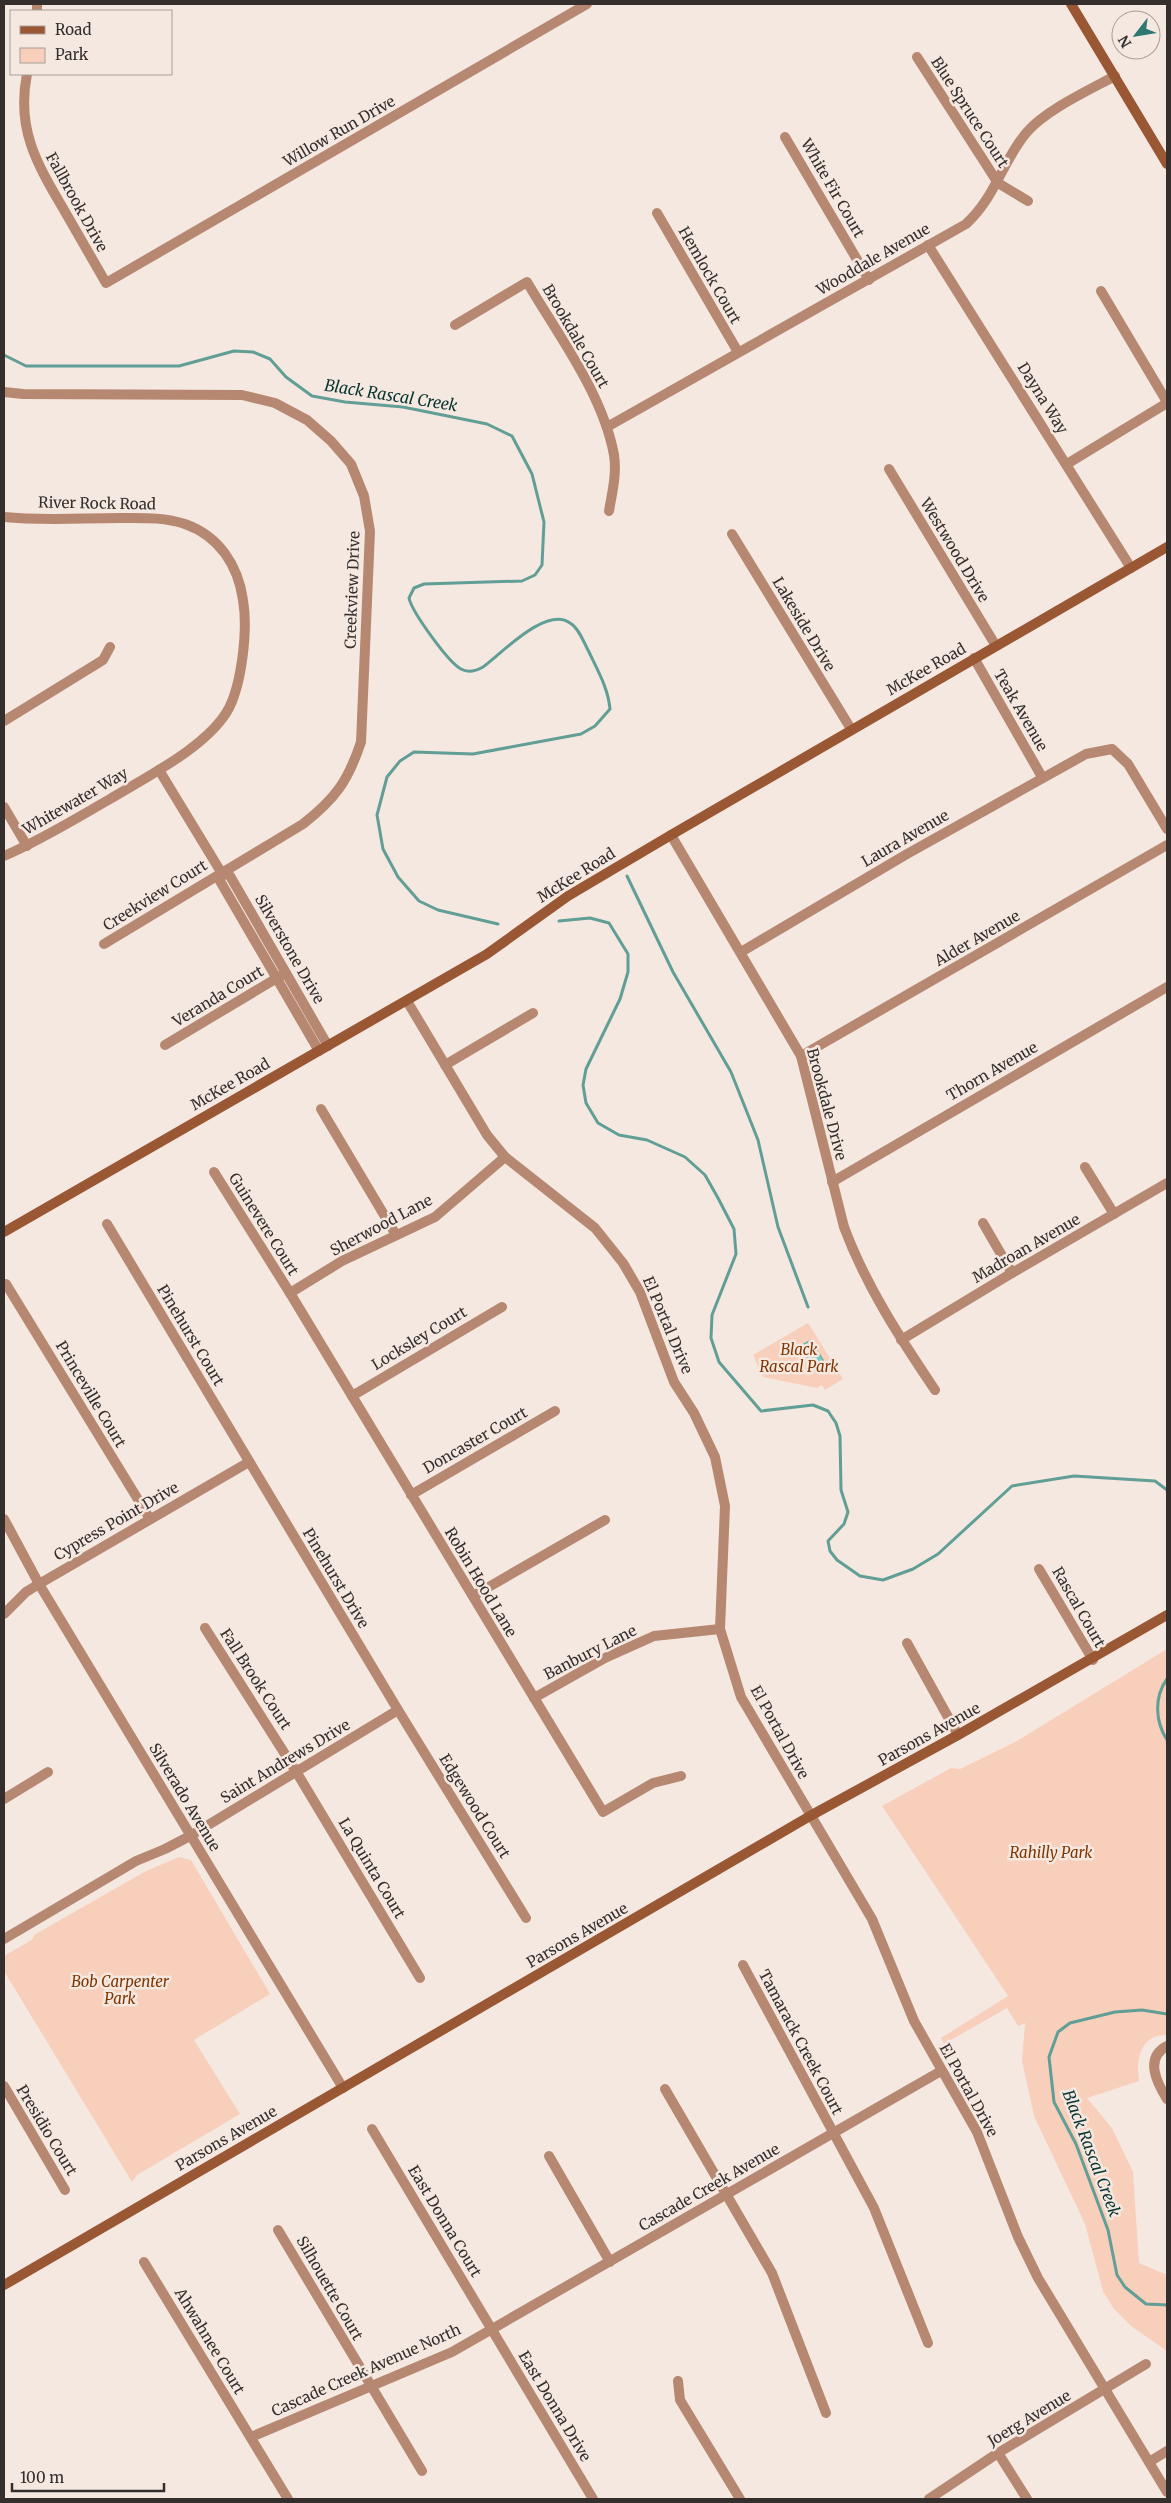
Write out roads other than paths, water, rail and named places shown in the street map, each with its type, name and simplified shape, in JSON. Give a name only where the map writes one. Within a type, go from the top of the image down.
[{"type":"street","name":"Willow Run Drive","points":[[106,283],[587,4]]},
{"type":"street","points":[[1072,4],[1167,164]]},
{"type":"street","name":"Blue Spruce Court","points":[[917,57],[998,183]]},
{"type":"street","name":"Fallbrook Drive","points":[[27,75],[24,120],[33,154],[106,283]]},
{"type":"street","name":"Wooddale Avenue","points":[[607,427],[966,224],[981,210],[998,183],[1014,149],[1028,130],[1058,109],[1114,76]]},
{"type":"street","name":"White Fir Court","points":[[785,137],[869,280]]},
{"type":"street","points":[[998,183],[1028,201]]},
{"type":"street","name":"Hemlock Court","points":[[657,213],[738,352]]},
{"type":"street","name":"Dayna Way","points":[[928,245],[1131,568]]},
{"type":"street","name":"Brookdale Court","points":[[455,325],[527,282],[592,391],[607,427]]},
{"type":"street","points":[[1067,464],[1167,402],[1101,291]]},
{"type":"street","name":"Creekview Drive","points":[[4,392],[33,394],[242,395],[275,403],[307,420],[331,441],[351,464],[364,496],[370,531],[361,742],[351,771],[328,804],[304,824],[221,872]]},
{"type":"street","points":[[607,427],[614,456],[614,484],[609,512]]},
{"type":"street","name":"Westwood Drive","points":[[889,469],[996,646]]},
{"type":"street","name":"River Rock Road","points":[[4,517],[168,520],[185,524],[209,536],[223,549],[234,566],[241,585],[245,611],[239,676],[229,708],[214,727],[194,747],[159,770]]},
{"type":"street","name":"Lakeside Drive","points":[[732,534],[851,729]]},
{"type":"street","name":"McKee Road","points":[[4,1232],[487,954],[568,896],[851,729],[1167,547]]},
{"type":"street","points":[[4,721],[102,660],[110,647]]},
{"type":"street","name":"Teak Avenue","points":[[974,658],[1042,777]]},
{"type":"street","name":"Laura Avenue","points":[[741,952],[1042,777],[1086,754],[1112,749],[1128,764],[1167,829]]},
{"type":"street","name":"Silverstone Drive","points":[[159,770],[221,872],[230,876],[286,973],[324,1048]]},
{"type":"street","name":"Whitewater Way","points":[[4,856],[27,846],[159,770]]},
{"type":"street","points":[[4,807],[27,846]]},
{"type":"street","name":"Brookdale Drive","points":[[671,835],[801,1056],[844,1227],[862,1273],[901,1340],[935,1390]]},
{"type":"street","name":"Alder Avenue","points":[[801,1056],[1167,845]]},
{"type":"street","name":"Silverstone Drive","points":[[221,872],[220,881],[277,979],[324,1048]]},
{"type":"street","name":"Creekview Court","points":[[104,944],[221,872]]},
{"type":"street","name":"Veranda Court","points":[[165,1045],[286,973]]},
{"type":"street","name":"Thorn Avenue","points":[[832,1182],[1167,987]]},
{"type":"street","name":"El Portal Drive","points":[[407,1001],[477,1122],[505,1157],[595,1228],[623,1263],[640,1292],[674,1382],[694,1414],[715,1457],[725,1506],[720,1629],[741,1697],[872,1919],[900,1993],[941,2071],[977,2132],[1018,2236],[1038,2278],[1167,2492]]},
{"type":"street","points":[[445,1065],[533,1013]]},
{"type":"street","points":[[321,1109],[396,1235]]},
{"type":"street","name":"Sherwood Lane","points":[[290,1293],[342,1261],[434,1217],[505,1157]]},
{"type":"street","points":[[1085,1166],[1114,1214]]},
{"type":"street","name":"Guinevere Court","points":[[214,1172],[290,1293]]},
{"type":"street","name":"Madroan Avenue","points":[[901,1340],[1167,1183]]},
{"type":"street","points":[[983,1223],[1012,1273]]},
{"type":"street","name":"Pinehurst Court","points":[[107,1224],[249,1462]]},
{"type":"street","name":"Princeville Court","points":[[6,1284],[150,1519]]},
{"type":"street","name":"Robin Hood Lane","points":[[290,1293],[603,1812],[654,1783],[681,1776]]},
{"type":"street","name":"Locksley Court","points":[[352,1396],[502,1307]]},
{"type":"street","name":"Doncaster Court","points":[[411,1494],[555,1411]]},
{"type":"street","name":"Cypress Point Drive","points":[[4,1614],[26,1592],[249,1462]]},
{"type":"street","name":"Pinehurst Drive","points":[[249,1462],[398,1710]]},
{"type":"street","name":"Silverado Avenue","points":[[4,1519],[39,1584],[343,2088]]},
{"type":"street","points":[[472,1596],[605,1520]]},
{"type":"street","name":"Rascal Court","points":[[1039,1569],[1093,1660]]},
{"type":"street","name":"Parsons Avenue","points":[[4,2285],[810,1816],[1093,1660],[1167,1615]]},
{"type":"street","name":"Fall Brook Court","points":[[205,1628],[297,1773]]},
{"type":"street","name":"Banbury Lane","points":[[534,1698],[605,1658],[654,1636],[720,1629]]},
{"type":"street","points":[[907,1644],[958,1735]]},
{"type":"street","name":"Saint Andrews Drive","points":[[4,1939],[136,1861],[165,1850],[190,1836],[297,1773],[398,1710]]},
{"type":"street","name":"Edgewood Court","points":[[398,1710],[526,1918]]},
{"type":"street","points":[[4,1799],[48,1772]]},
{"type":"street","name":"La Quinta Court","points":[[297,1773],[420,1978]]},
{"type":"street","name":"Tamarack Creek Court","points":[[743,1965],[874,2208],[928,2344]]},
{"type":"street","points":[[1167,2046],[1160,2049],[1154,2060],[1156,2081],[1167,2099]]},
{"type":"street","name":"Cascade Creek Avenue","points":[[491,2329],[941,2071]]},
{"type":"street","name":"Presidio Court","points":[[4,2086],[65,2190]]},
{"type":"street","points":[[665,2088],[772,2273],[826,2413]]},
{"type":"street","name":"East Donna Court","points":[[372,2128],[491,2329]]},
{"type":"street","points":[[549,2156],[610,2262]]},
{"type":"street","name":"Silhouette Court","points":[[278,2230],[422,2471]]},
{"type":"street","name":"Ahwahnee Court","points":[[144,2262],[288,2499]]},
{"type":"street","name":"Cascade Creek Avenue North","points":[[251,2437],[452,2352],[491,2329]]},
{"type":"street","name":"East Donna Drive","points":[[491,2329],[593,2499]]},
{"type":"street","name":"Joerg Avenue","points":[[929,2499],[998,2453],[1146,2364]]},
{"type":"street","points":[[678,2380],[680,2400],[740,2499]]},
{"type":"street","points":[[1149,2462],[1167,2451]]},
{"type":"street","points":[[998,2453],[1027,2499]]},
{"type":"water","points":[[811,1340],[828,1368],[817,1374],[800,1346]]},
{"type":"waterway","name":"Black Rascal Creek","points":[[4,355],[26,366],[179,366],[234,351],[253,352],[270,359],[286,377],[312,396],[345,402],[403,407],[487,424],[512,436],[532,474],[544,522],[542,565],[535,575],[522,581],[424,584],[414,588],[409,598],[423,625],[440,647],[455,665],[466,671],[483,667],[513,642],[537,626],[560,619],[570,623],[581,636],[599,673],[605,687],[610,709],[595,726],[581,734],[473,754],[414,752],[400,761],[387,777],[377,815],[383,849],[398,877],[419,901],[438,910],[498,924]]},
{"type":"waterway","points":[[627,876],[673,972],[731,1072],[758,1140],[778,1227],[808,1307]]},
{"type":"waterway","name":"Black Rascal Creek","points":[[559,921],[590,918],[609,923],[628,954],[628,972],[620,999],[586,1069],[583,1085],[586,1103],[598,1123],[619,1135],[647,1140],[685,1157],[705,1175],[734,1229],[736,1254],[712,1315],[711,1338],[719,1362],[761,1411],[813,1405],[828,1411],[836,1423],[840,1436],[841,1490],[848,1512],[844,1524],[828,1541],[830,1551],[837,1560],[860,1576],[883,1580],[913,1569],[938,1554],[1012,1486],[1074,1476],[1155,1481],[1167,1490]]},
{"type":"waterway","name":"Black Rascal Creek","points":[[1167,1679],[1158,1701],[1158,1717],[1167,1740]]},
{"type":"waterway","name":"Black Rascal Creek","points":[[1167,2014],[1142,2010],[1115,2012],[1070,2023],[1058,2032],[1049,2057],[1054,2102],[1076,2144],[1108,2230],[1117,2275],[1125,2287],[1146,2304],[1167,2305]]},
{"type":"park label","name":"Black Rascal Park","points":[[799,1358]]},
{"type":"park label","name":"Rahilly Park","points":[[1051,1852]]},
{"type":"park label","name":"Bob Carpenter Park","points":[[120,1990]]}]
